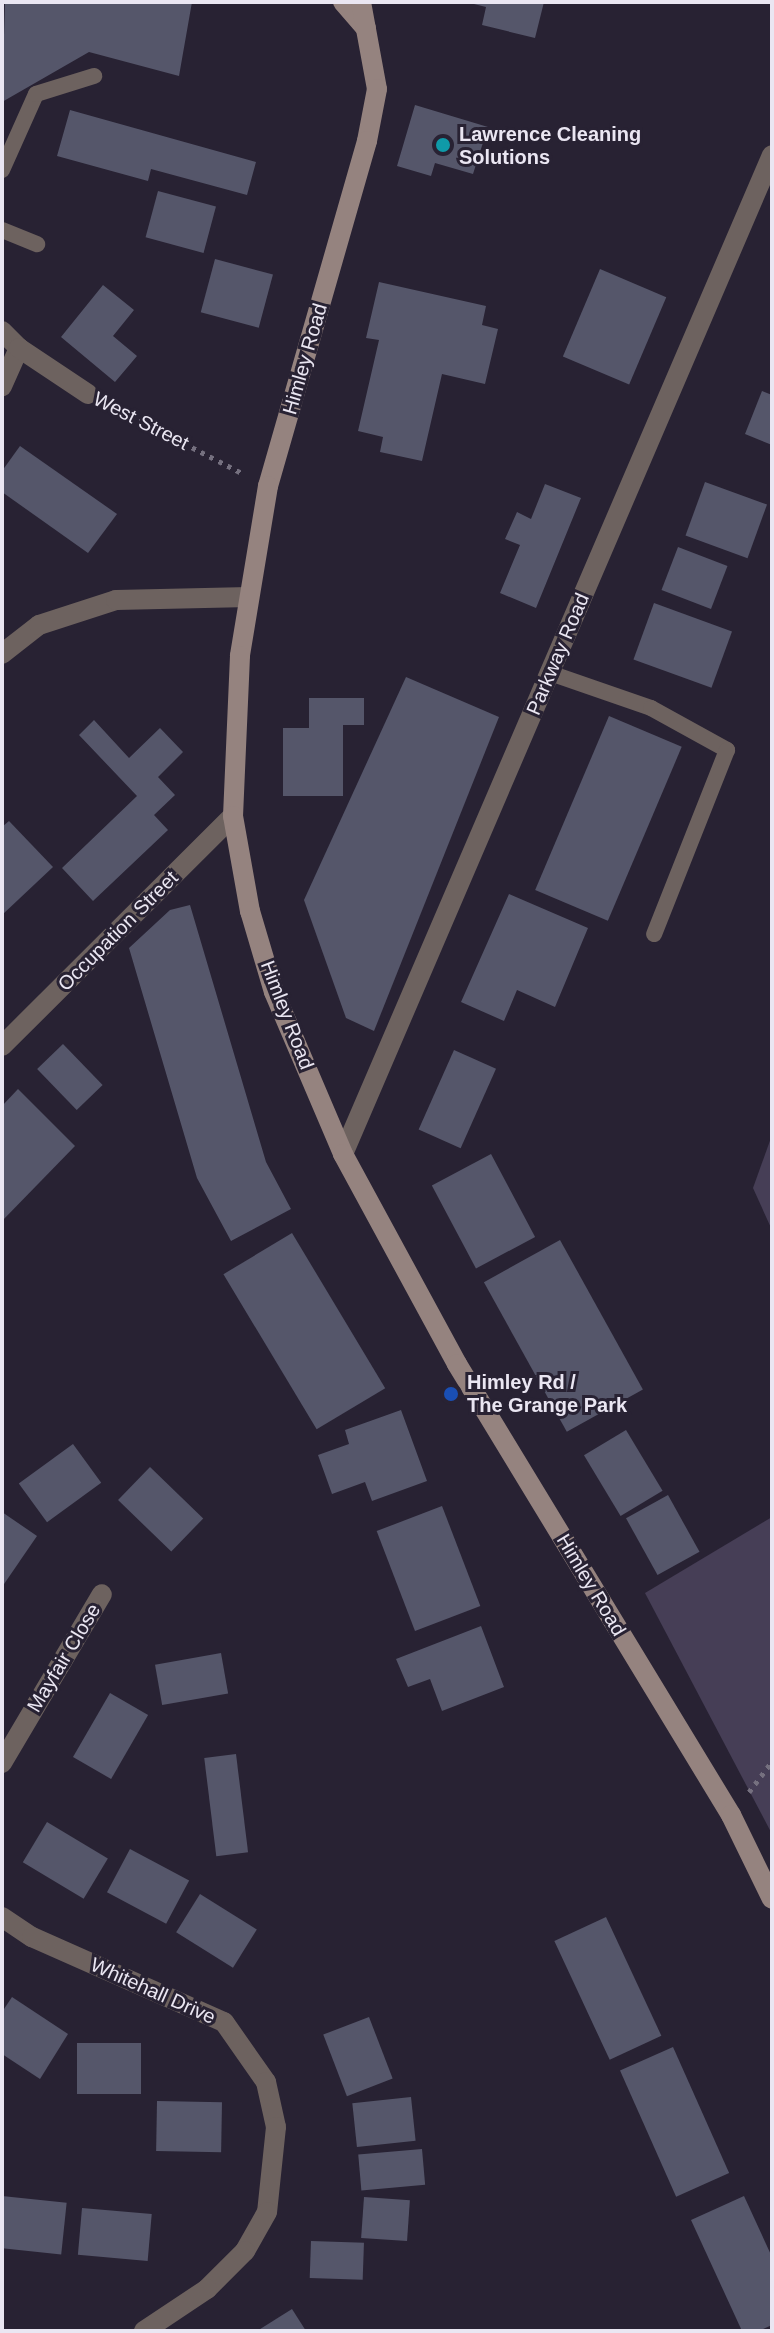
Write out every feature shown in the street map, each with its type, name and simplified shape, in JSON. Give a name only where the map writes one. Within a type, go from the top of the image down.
[{"type":"main road","points":[[343,2],[368,31]]},
{"type":"main road","name":"Himley Road","points":[[361,2],[377,89],[367,141],[268,486],[249,597],[233,738],[233,816],[250,911],[274,992],[343,1154],[457,1364],[731,1815],[772,1899]]},
{"type":"street","name":"Parkway Road","points":[[343,1154],[772,155]]},
{"type":"street","name":"West Street","points":[[2,331],[19,348],[88,394]]},
{"type":"street","points":[[2,386],[19,348]]},
{"type":"street","points":[[2,654],[39,625],[116,600],[249,597]]},
{"type":"street","name":"Occupation Street","points":[[2,1046],[233,816]]},
{"type":"street","name":"Mayfair Close","points":[[2,1763],[102,1594]]},
{"type":"street","name":"Whitehall Drive","points":[[2,1917],[32,1937],[224,2022],[266,2082],[276,2127],[267,2212],[245,2251],[207,2289],[144,2331]]},
{"type":"lane","points":[[2,170],[36,94],[94,76]]},
{"type":"lane","points":[[2,230],[37,244]]},
{"type":"lane","points":[[550,673],[651,708],[727,750],[654,934]]},
{"type":"path","name":"West Street","points":[[88,394],[268,486]]},
{"type":"shaded area","points":[[772,1135],[772,1230],[753,1188]]},
{"type":"shaded area","points":[[772,1517],[772,1834],[645,1593]]},
{"type":"building","points":[[5,2],[192,2],[179,76],[89,52],[2,102]]},
{"type":"building","points":[[544,2],[535,38],[482,25],[486,7],[470,3]]},
{"type":"building","name":"Lawrence Cleaning Solutions","points":[[415,105],[488,127],[473,174],[435,163],[431,176],[397,166]]},
{"type":"building","points":[[70,110],[256,162],[247,195],[151,169],[148,181],[57,156]]},
{"type":"building","points":[[158,191],[216,207],[204,253],[146,237]]},
{"type":"building","points":[[215,259],[273,275],[259,328],[201,312]]},
{"type":"building","points":[[600,269],[666,297],[629,385],[563,356]]},
{"type":"building","points":[[379,282],[486,306],[482,325],[498,329],[485,384],[442,374],[422,461],[380,452],[383,437],[358,431],[379,340],[366,338]]},
{"type":"building","points":[[103,285],[134,310],[113,336],[137,356],[115,382],[61,337]]},
{"type":"building","points":[[762,391],[772,395],[772,445],[745,434]]},
{"type":"building","points":[[20,446],[117,514],[88,553],[2,492],[2,471]]},
{"type":"building","points":[[705,482],[767,505],[748,558],[686,536]]},
{"type":"building","points":[[545,484],[581,498],[536,608],[500,593],[520,545],[505,539],[517,512],[531,519]]},
{"type":"building","points":[[678,547],[727,566],[711,609],[662,590]]},
{"type":"building","points":[[654,603],[732,631],[711,688],[633,659]]},
{"type":"building","points":[[406,677],[499,717],[374,1031],[346,1018],[304,900]]},
{"type":"building","points":[[309,698],[364,698],[364,725],[343,725],[343,796],[283,796],[283,728],[309,728]]},
{"type":"building","points":[[609,716],[682,747],[608,921],[535,890]]},
{"type":"building","points":[[94,720],[129,758],[160,728],[183,752],[158,777],[175,795],[154,815],[168,830],[93,901],[62,868],[137,796],[79,735]]},
{"type":"building","points":[[9,821],[53,867],[2,915],[2,827]]},
{"type":"building","points":[[509,894],[588,928],[555,1007],[517,990],[504,1021],[461,1002]]},
{"type":"building","points":[[190,905],[266,1162],[291,1209],[231,1241],[197,1178],[129,948],[170,910]]},
{"type":"building","points":[[63,1044],[103,1085],[77,1110],[37,1069]]},
{"type":"building","points":[[454,1050],[496,1069],[461,1148],[419,1129]]},
{"type":"building","points":[[18,1089],[75,1146],[2,1221],[2,1106]]},
{"type":"building","points":[[491,1154],[535,1237],[476,1268],[432,1185]]},
{"type":"building","points":[[292,1233],[385,1388],[317,1429],[223,1274]]},
{"type":"building","points":[[560,1240],[643,1390],[567,1432],[484,1282]]},
{"type":"building","points":[[401,1410],[427,1481],[372,1501],[365,1482],[332,1494],[318,1455],[349,1444],[345,1430]]},
{"type":"building","points":[[626,1430],[663,1491],[621,1516],[584,1455]]},
{"type":"building","points":[[73,1444],[101,1483],[47,1522],[19,1483]]},
{"type":"building","points":[[150,1467],[203,1518],[171,1551],[118,1500]]},
{"type":"building","points":[[668,1495],[700,1552],[658,1575],[626,1518]]},
{"type":"building","points":[[442,1506],[480,1606],[415,1631],[377,1531]]},
{"type":"building","points":[[2,1512],[37,1536],[2,1587]]},
{"type":"building","points":[[481,1626],[504,1687],[442,1711],[430,1679],[408,1687],[396,1659]]},
{"type":"building","points":[[221,1653],[228,1693],[162,1705],[155,1665]]},
{"type":"building","points":[[110,1693],[148,1715],[111,1779],[73,1757]]},
{"type":"building","points":[[236,1754],[248,1852],[216,1856],[204,1758]]},
{"type":"building","points":[[47,1822],[108,1859],[84,1899],[23,1862]]},
{"type":"building","points":[[130,1849],[189,1880],[166,1924],[107,1892]]},
{"type":"building","points":[[200,1894],[257,1930],[233,1968],[176,1932]]},
{"type":"building","points":[[606,1917],[661,2036],[610,2060],[554,1941]]},
{"type":"building","points":[[12,1997],[68,2034],[40,2079],[2,2054],[2,2012]]},
{"type":"building","points":[[369,2017],[393,2079],[347,2096],[323,2035]]},
{"type":"building","points":[[77,2043],[141,2043],[141,2094],[77,2094]]},
{"type":"building","points":[[673,2047],[729,2173],[676,2197],[620,2071]]},
{"type":"building","points":[[411,2097],[416,2141],[357,2147],[352,2103]]},
{"type":"building","points":[[157,2101],[222,2102],[221,2152],[156,2151]]},
{"type":"building","points":[[422,2149],[425,2185],[361,2190],[358,2155]]},
{"type":"building","points":[[2,2196],[67,2203],[61,2255],[2,2248]]},
{"type":"building","points":[[744,2196],[772,2257],[772,2325],[759,2331],[742,2331],[691,2220]]},
{"type":"building","points":[[364,2197],[410,2200],[407,2241],[361,2238]]},
{"type":"building","points":[[82,2208],[152,2214],[148,2261],[78,2255]]},
{"type":"building","points":[[311,2241],[364,2243],[363,2280],[310,2278]]},
{"type":"building","points":[[292,2309],[306,2331],[257,2331]]},
{"type":"place","name":"Lawrence Cleaning Solutions","points":[[443,145]]},
{"type":"place","name":"Himley Rd / The Grange Park","points":[[451,1394]]}]
